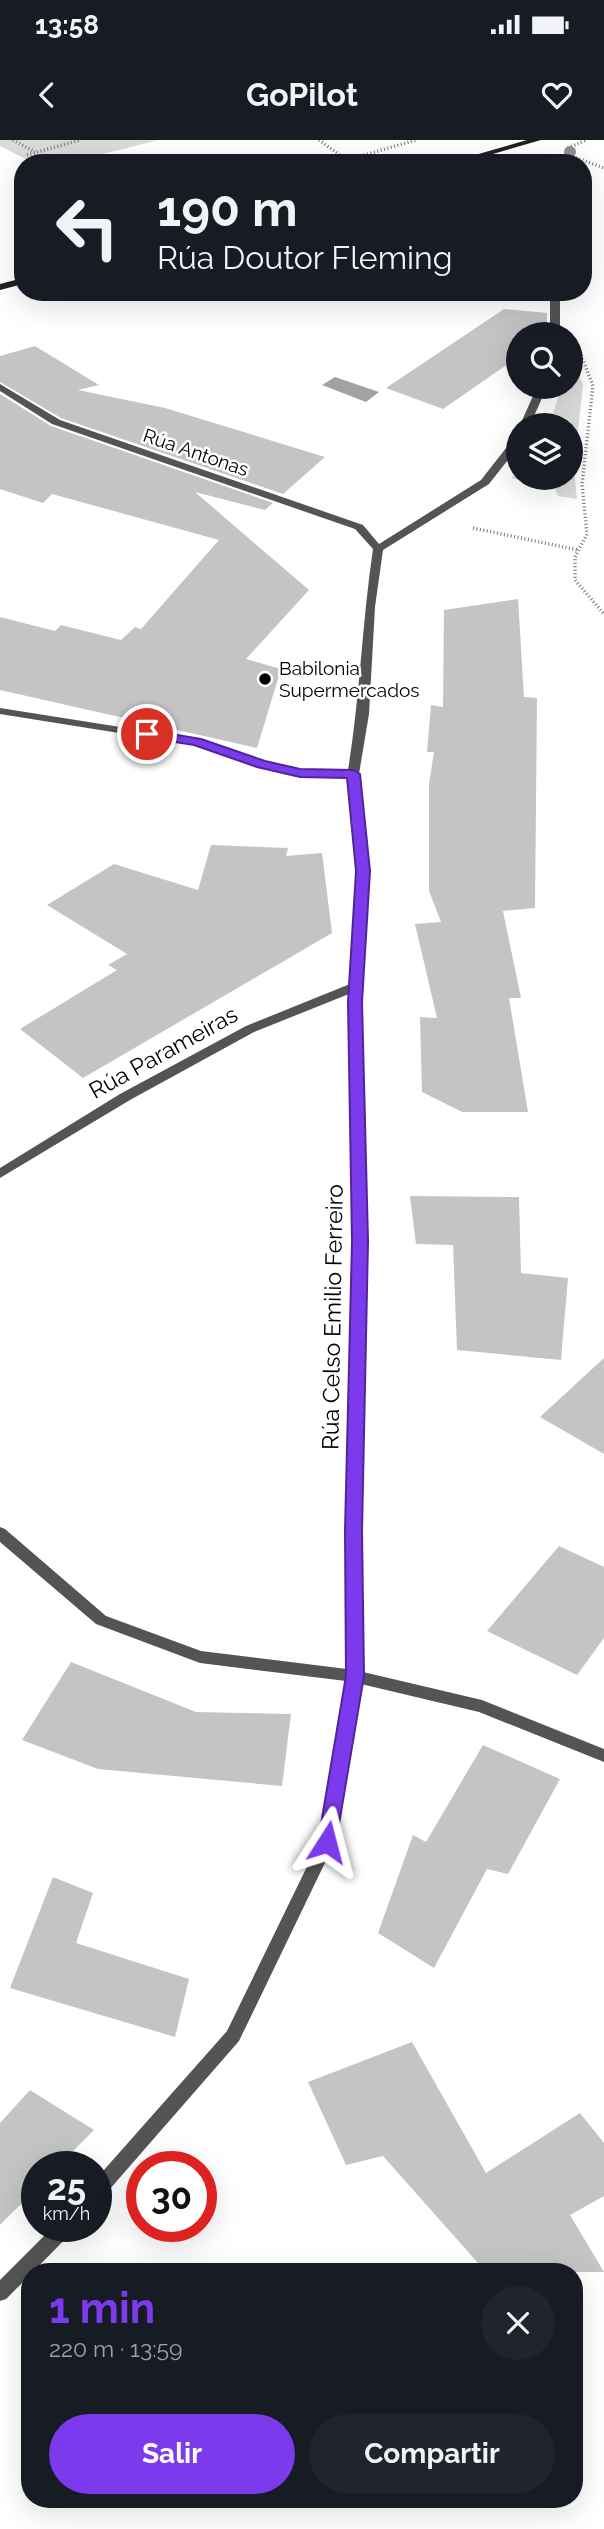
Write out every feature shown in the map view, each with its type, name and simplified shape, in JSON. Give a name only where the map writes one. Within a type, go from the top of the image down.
[{"type":"main road","points":[[485,154],[537,140]]},
{"type":"street","points":[[555,301],[555,322]]},
{"type":"street","name":"Rúa Antonas","points":[[0,387],[56,422],[359,527],[378,549]]},
{"type":"street","points":[[378,549],[485,482],[506,455]]},
{"type":"street","name":"Rúa Celso Emilio Ferreiro","points":[[112,2174],[233,2036],[327,1842],[355,1676],[353,1531],[360,1241],[356,986],[363,871],[353,774],[363,713],[370,607],[378,549]]},
{"type":"street","points":[[0,711],[196,742],[262,765],[300,773],[353,774]]},
{"type":"street","name":"Rúa Parameiras","points":[[0,1174],[125,1097],[250,1028],[356,986]]},
{"type":"street","points":[[0,1533],[101,1619],[200,1657],[355,1676],[482,1706],[604,1756]]},
{"type":"street","points":[[30,2263],[50,2242]]},
{"type":"street","points":[[0,2293],[21,2272]]},
{"type":"path","points":[[13,140],[36,152]]},
{"type":"path","points":[[30,154],[80,140]]},
{"type":"path","points":[[319,140],[339,154]]},
{"type":"path","points":[[368,154],[416,140]]},
{"type":"path","points":[[566,154],[560,152],[586,140]]},
{"type":"path","points":[[557,301],[593,386],[582,484],[587,534],[575,557],[575,580],[604,614]]},
{"type":"path","points":[[428,518],[578,550]]},
{"type":"shaded area","points":[[0,140],[158,140],[103,154],[16,154],[0,146]]},
{"type":"shaded area","points":[[335,377],[379,392],[366,402],[322,385]]},
{"type":"shaded area","points":[[558,399],[581,399],[580,413],[553,413]]},
{"type":"shaded area","points":[[555,490],[576,490],[577,499],[558,496]]},
{"type":"building","points":[[504,309],[547,313],[547,322],[506,322],[506,365],[443,409],[386,388]]},
{"type":"building","points":[[35,346],[99,385],[78,390],[165,408],[325,457],[283,494],[61,418],[0,382],[0,356]]},
{"type":"building","points":[[0,394],[51,426],[273,503],[265,510],[195,492],[309,590],[246,659],[281,669],[257,748],[0,690],[0,617],[55,631],[61,625],[121,640],[135,627],[141,629],[219,540],[52,494],[43,503],[0,489]]},
{"type":"building","points":[[518,599],[524,697],[537,698],[535,908],[503,911],[521,998],[509,998],[528,1112],[462,1112],[422,1092],[420,1017],[437,1018],[415,924],[441,922],[429,891],[429,784],[434,752],[427,752],[431,705],[443,707],[444,610]]},
{"type":"building","points":[[211,845],[288,848],[286,856],[322,853],[332,933],[83,1078],[20,1029],[117,970],[108,965],[127,954],[47,905],[114,864],[198,890]]},
{"type":"building","points":[[410,1196],[519,1197],[521,1273],[568,1278],[561,1360],[457,1350],[453,1245],[416,1244]]},
{"type":"building","points":[[604,1358],[604,1454],[540,1417]]},
{"type":"building","points":[[559,1546],[604,1567],[604,1638],[577,1675],[487,1631]]},
{"type":"building","points":[[71,1662],[196,1712],[291,1714],[282,1786],[98,1769],[22,1740]]},
{"type":"building","points":[[483,1745],[560,1779],[508,1874],[487,1869],[434,1968],[378,1933],[413,1835],[426,1842]]},
{"type":"building","points":[[53,1877],[93,1893],[76,1943],[189,1979],[175,2037],[10,1988]]},
{"type":"building","points":[[412,2042],[486,2173],[580,2113],[604,2143],[604,2196],[570,2215],[604,2272],[583,2272],[583,2263],[478,2263],[383,2156],[346,2165],[308,2082]]},
{"type":"building","points":[[30,2090],[94,2130],[73,2151],[21,2151],[21,2204],[0,2225],[0,2123]]},
{"type":"place","name":"Babilonia Supermercados","points":[[265,679]]},
{"type":"route","points":[[147,734],[196,742],[262,765],[300,773],[353,774],[363,871],[355,1002],[360,1241],[353,1531],[355,1676],[327,1842]]}]
